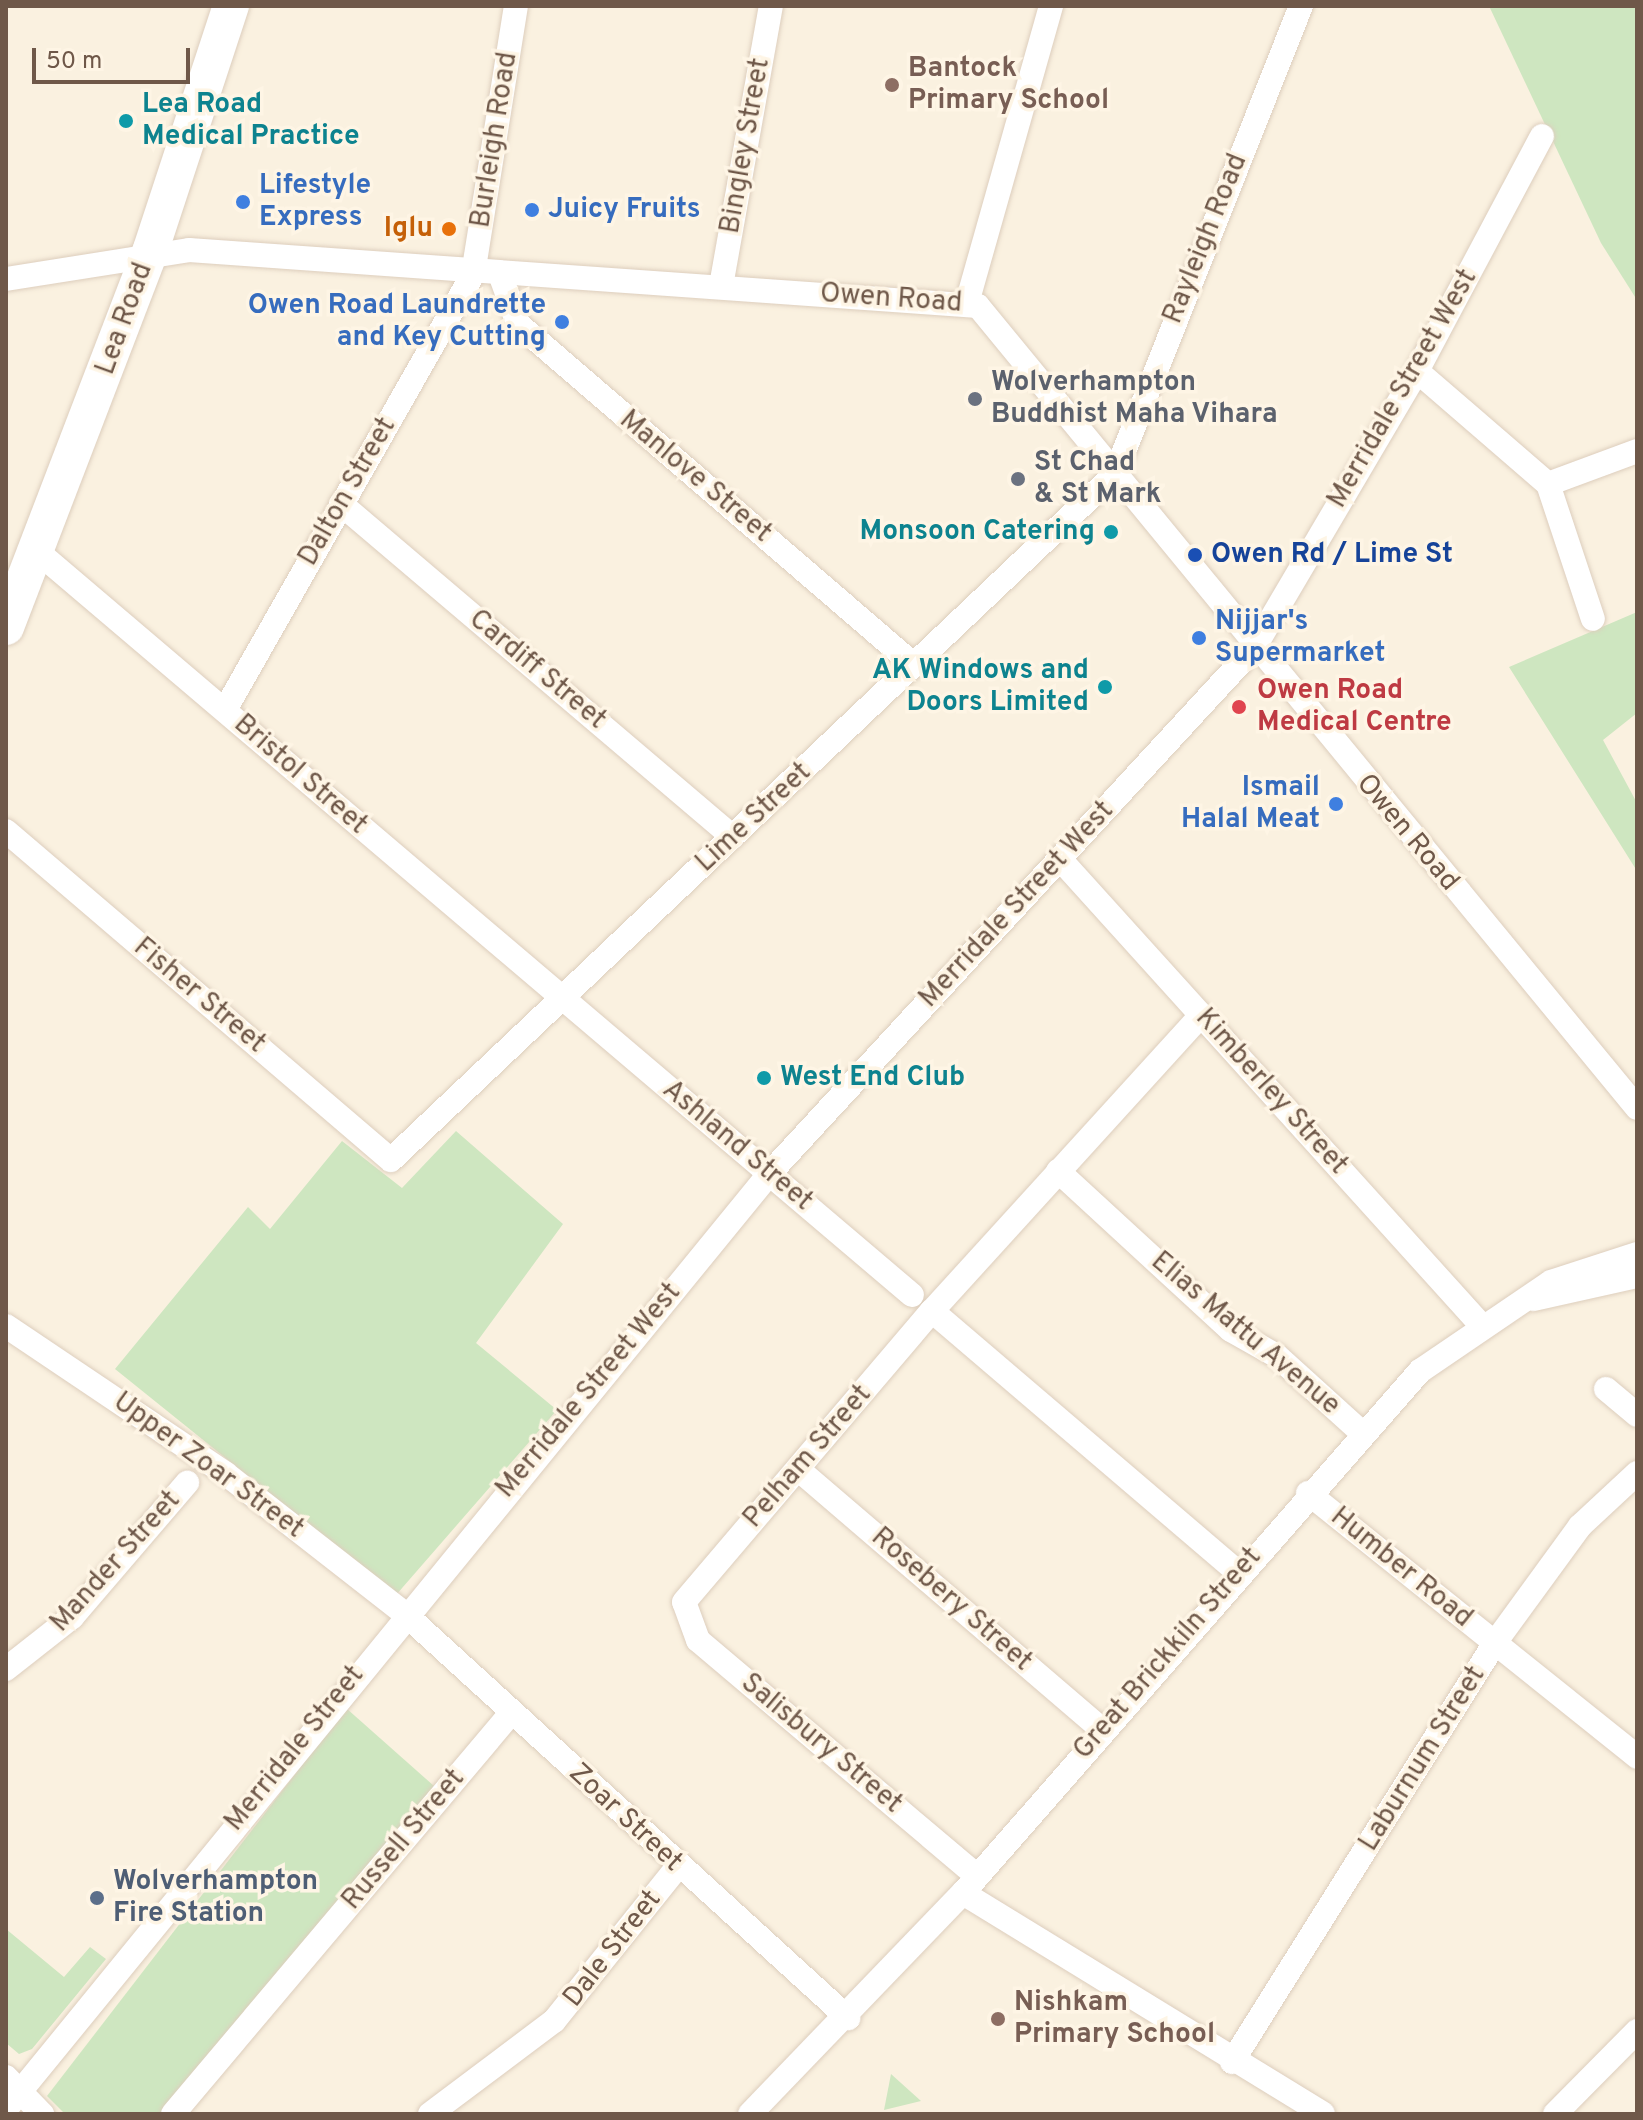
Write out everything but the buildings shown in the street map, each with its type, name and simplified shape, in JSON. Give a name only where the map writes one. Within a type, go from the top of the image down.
[{"type":"street","name":"Lea Road","points":[[6,627],[38,552],[150,252],[231,6]]},
{"type":"street","name":"Burleigh Road","points":[[473,274],[516,6]]},
{"type":"street","name":"Bingley Street","points":[[721,286],[771,6]]},
{"type":"street","points":[[967,303],[1051,6]]},
{"type":"street","name":"Rayleigh Road","points":[[1115,474],[1301,6]]},
{"type":"street","name":"Merridale Street West","points":[[405,1614],[769,1174],[1254,648],[1417,371],[1542,136]]},
{"type":"street","name":"Owen Road","points":[[6,279],[150,252],[967,303],[987,311],[1254,648],[1637,1108]]},
{"type":"street","name":"Dalton Street","points":[[225,710],[473,274]]},
{"type":"street","name":"Manlove Street","points":[[500,274],[518,324],[914,665]]},
{"type":"street","points":[[1417,371],[1548,484],[1593,619]]},
{"type":"street","points":[[1548,484],[1637,451]]},
{"type":"street","name":"Lime Street","points":[[391,1160],[1115,474]]},
{"type":"street","name":"Cardiff Street","points":[[341,504],[733,837]]},
{"type":"street","name":"Bristol Street","points":[[38,552],[561,998]]},
{"type":"street","name":"Fisher Street","points":[[6,831],[391,1160]]},
{"type":"street","name":"Kimberley Street","points":[[1060,859],[1482,1326]]},
{"type":"street","name":"Ashland Street","points":[[561,998],[912,1295]]},
{"type":"street","points":[[1201,1015],[932,1311],[1238,1572]]},
{"type":"street","name":"Elias Mattu Avenue","points":[[1058,1171],[1231,1330],[1277,1356],[1361,1432]]},
{"type":"street","points":[[1524,1300],[1551,1282],[1637,1254]]},
{"type":"street","name":"Great Brickkiln Street","points":[[750,2114],[848,2018],[970,1884],[1238,1572],[1361,1432],[1420,1371],[1524,1300],[1637,1276]]},
{"type":"street","name":"Pelham Street","points":[[684,1602],[932,1311]]},
{"type":"street","name":"Upper Zoar Street","points":[[6,1326],[226,1474],[405,1614]]},
{"type":"street","points":[[1606,1389],[1637,1415]]},
{"type":"street","name":"Rosebery Street","points":[[799,1470],[1102,1730]]},
{"type":"street","name":"Laburnum Street","points":[[1232,2062],[1494,1644],[1580,1526],[1637,1473]]},
{"type":"street","name":"Mander Street","points":[[6,1669],[72,1617],[187,1483]]},
{"type":"street","name":"Humber Road","points":[[1308,1493],[1637,1757]]},
{"type":"street","name":"Salisbury Street","points":[[684,1602],[698,1640],[970,1884],[1232,2062],[1323,2114]]},
{"type":"street","name":"Zoar Street","points":[[405,1614],[848,2018]]},
{"type":"street","name":"Merridale Street","points":[[10,2093],[405,1614]]},
{"type":"street","name":"Russell Street","points":[[173,2114],[511,1713]]},
{"type":"street","name":"Dale Street","points":[[430,2114],[554,2021],[678,1866]]},
{"type":"street","points":[[1555,2114],[1637,2031]]},
{"type":"street","points":[[10,2093],[42,2114]]},
{"type":"green space","points":[[1489,6],[1637,6],[1637,300],[1601,243]]},
{"type":"green space","points":[[1637,612],[1637,713],[1603,740],[1637,803],[1637,871],[1509,667]]},
{"type":"green space","points":[[456,1131],[563,1224],[476,1343],[557,1410],[396,1595],[115,1369],[248,1207],[270,1229],[342,1141],[402,1188]]},
{"type":"green space","points":[[346,1708],[434,1786],[160,2114],[65,2114],[47,2096]]},
{"type":"green space","points":[[6,1929],[64,1977],[90,1947],[106,1959],[32,2049],[19,2054],[6,2043]]},
{"type":"green space","points":[[891,2074],[921,2101],[884,2110]]},
{"type":"place","name":"Bantock Primary School","points":[[892,85]]},
{"type":"place","name":"Lea Road Medical Practice","points":[[126,121]]},
{"type":"place","name":"Lifestyle Express","points":[[243,202]]},
{"type":"place","name":"Juicy Fruits","points":[[532,210]]},
{"type":"place","name":"Iglu","points":[[449,229]]},
{"type":"place","name":"Owen Road Laundrette and Key Cutting","points":[[562,322]]},
{"type":"place","name":"Wolverhampton Buddhist Maha Vihara","points":[[975,399]]},
{"type":"place","name":"St Chad & St Mark","points":[[1018,479]]},
{"type":"place","name":"Monsoon Catering","points":[[1111,532]]},
{"type":"place","name":"Owen Rd / Lime St","points":[[1195,555]]},
{"type":"place","name":"Nijjar's Supermarket","points":[[1199,638]]},
{"type":"place","name":"AK Windows and Doors Limited","points":[[1105,687]]},
{"type":"place","name":"Owen Road Medical Centre","points":[[1239,707]]},
{"type":"place","name":"Ismail Halal Meat","points":[[1336,804]]},
{"type":"place","name":"West End Club","points":[[764,1078]]},
{"type":"place","name":"Wolverhampton Fire Station","points":[[97,1898]]},
{"type":"place","name":"Nishkam Primary School","points":[[998,2019]]}]
